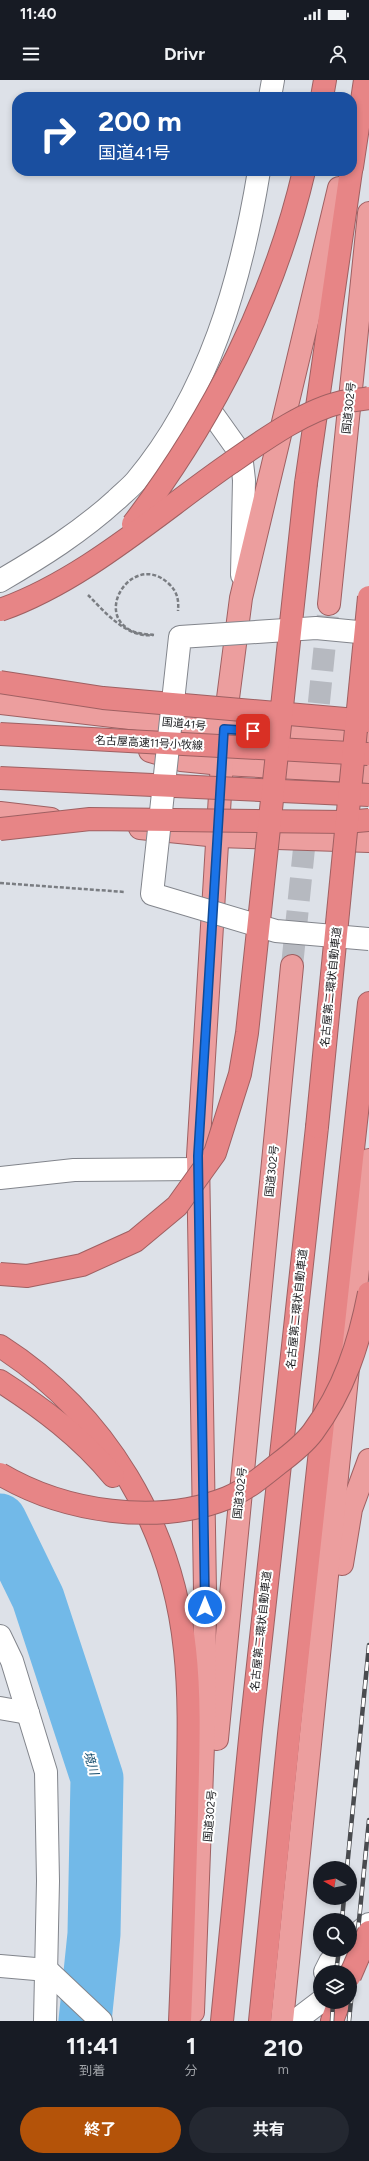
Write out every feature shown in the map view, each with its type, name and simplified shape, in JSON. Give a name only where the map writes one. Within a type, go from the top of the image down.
[{"type":"highway","points":[[323,92],[325,80]]},
{"type":"highway","points":[[355,92],[357,80]]},
{"type":"highway","points":[[357,133],[365,80]]},
{"type":"highway","points":[[119,543],[163,485],[208,414],[259,310],[295,210],[303,176]]},
{"type":"highway","points":[[188,2018],[211,1718],[204,1468],[199,1168],[224,729],[241,598],[268,478],[335,210],[341,176]]},
{"type":"highway","points":[[0,1274],[27,1276],[82,1265],[135,1241],[177,1206],[215,1153],[240,1074],[247,1032],[306,483],[350,176]]},
{"type":"highway","name":"国道302号","points":[[329,604],[369,213]]},
{"type":"highway","points":[[0,610],[21,602],[80,571],[225,467],[294,422],[341,402],[369,398]]},
{"type":"highway","name":"名古屋第二環状自動車道","points":[[222,2021],[250,1729],[316,1135],[369,597]]},
{"type":"highway","points":[[0,682],[103,698],[369,721]]},
{"type":"highway","name":"国道41号","points":[[0,703],[224,729],[369,738]]},
{"type":"highway","points":[[63,711],[151,751],[181,760],[222,764],[369,772]]},
{"type":"highway","name":"名古屋高速11号小牧線","points":[[0,734],[369,754]]},
{"type":"highway","points":[[0,778],[369,795]]},
{"type":"highway","points":[[0,813],[218,836],[369,842]]},
{"type":"highway","points":[[0,829],[90,819],[346,822],[369,820]]},
{"type":"highway","name":"国道302号","points":[[211,1718],[292,966]]},
{"type":"highway","points":[[260,2021],[289,1734],[369,1003]]},
{"type":"highway","points":[[315,1729],[369,1160]]},
{"type":"highway","points":[[0,1474],[16,1483],[52,1498],[119,1512],[162,1511],[199,1506],[228,1497],[255,1482],[290,1455],[312,1433],[332,1405],[346,1376],[356,1349],[369,1293]]},
{"type":"highway","points":[[0,1346],[46,1382],[75,1409],[104,1442],[135,1488],[160,1540],[171,1577],[179,1610],[188,1692],[188,2018]]},
{"type":"highway","points":[[0,1381],[66,1427],[98,1458],[126,1492],[156,1541],[171,1577]]},
{"type":"highway","points":[[282,2021],[300,1830],[315,1729],[350,1509],[369,1460]]},
{"type":"highway","points":[[355,1965],[369,1932]]},
{"type":"highway","points":[[332,2021],[337,2009]]},
{"type":"street","points":[[271,92],[273,80]]},
{"type":"street","points":[[0,581],[46,554],[98,517],[135,482],[171,432],[195,390],[217,339],[235,285],[251,219],[258,176]]},
{"type":"street","points":[[195,390],[241,454],[244,480],[241,598]]},
{"type":"street","points":[[369,633],[316,628],[180,637],[152,894],[276,931],[369,939]]},
{"type":"street","points":[[0,1178],[74,1170],[199,1168]]},
{"type":"street","points":[[0,1636],[12,1662],[46,1772],[48,1881],[45,2021]]},
{"type":"street","points":[[0,1708],[28,1712]]},
{"type":"street","points":[[357,1934],[369,1924]]},
{"type":"street","points":[[357,1973],[369,1965]]},
{"type":"street","points":[[0,1966],[47,1970],[100,2020]]},
{"type":"street","points":[[295,2021],[313,2008]]},
{"type":"path","points":[[176,616],[179,602],[177,594],[160,577],[143,575],[135,577],[122,587],[116,601],[119,618],[129,630],[140,634],[180,637]]},
{"type":"path","points":[[83,591],[110,617],[131,632],[139,635],[159,635]]},
{"type":"path","points":[[0,883],[152,894]]},
{"type":"waterway","name":"境川","points":[[0,1520],[38,1598],[97,1778],[94,1934],[85,2021]]},
{"type":"tunnel","points":[[292,966],[329,604]]},
{"type":"railway","points":[[348,1861],[369,1645]]},
{"type":"railway","points":[[349,2021],[369,1820]]},
{"type":"railway","points":[[343,1905],[343,1913]]},
{"type":"railway","points":[[337,1965],[338,1957]]},
{"type":"railway","points":[[332,2021],[333,2009]]},
{"type":"route","points":[[205,1607],[204,1437],[198,1156],[224,729],[253,731]]}]
